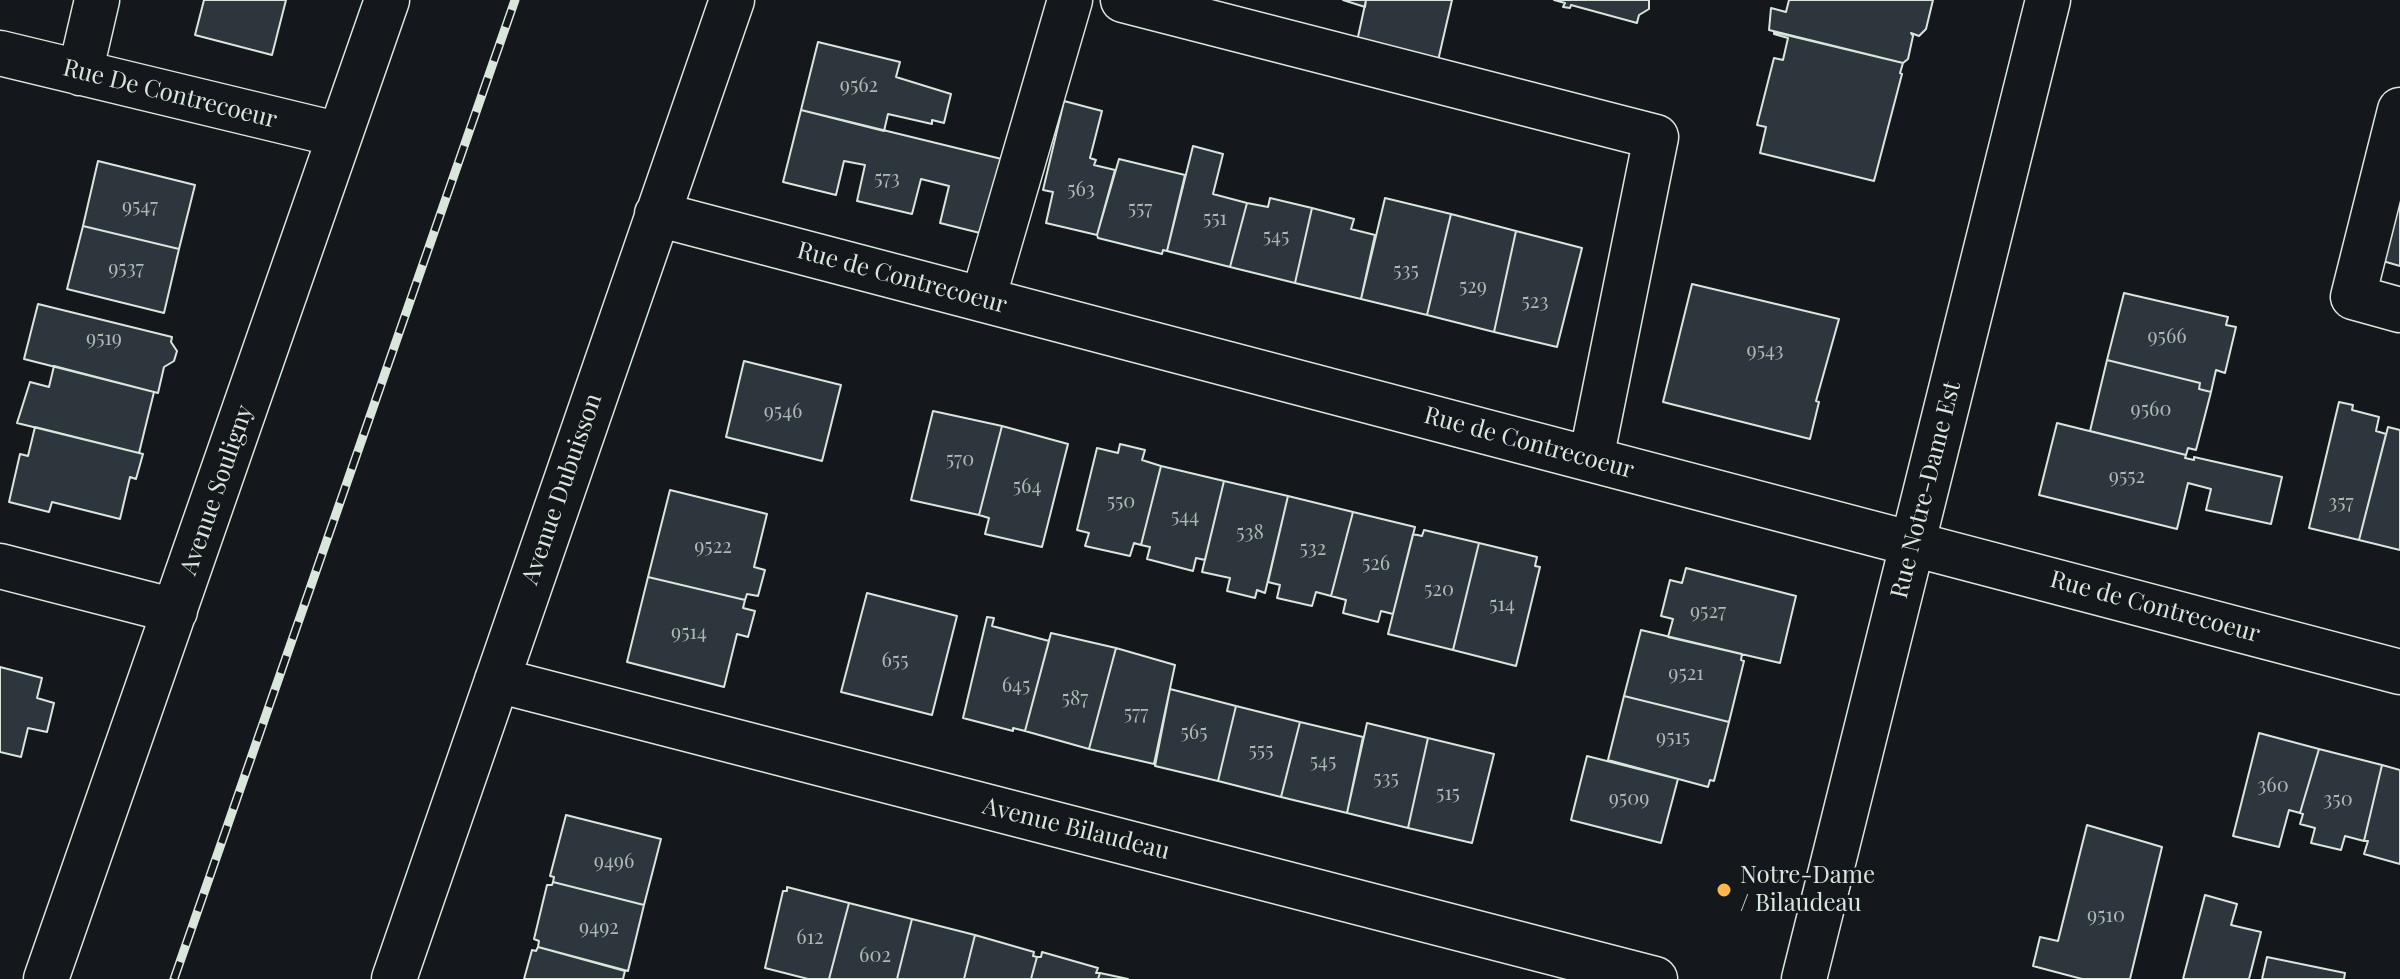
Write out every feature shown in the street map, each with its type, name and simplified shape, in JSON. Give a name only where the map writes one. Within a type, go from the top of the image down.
[{"type":"street","points":[[80,73],[97,0]]},
{"type":"street","name":"Avenue Souligny","points":[[46,979],[387,0]]},
{"type":"street","name":"Avenue Dubuisson","points":[[394,979],[732,0]]},
{"type":"street","points":[[983,299],[1070,0]]},
{"type":"street","points":[[1123,0],[1656,137],[1591,459]]},
{"type":"street","name":"Rue Notre-Dame Est","points":[[1804,979],[2048,0]]},
{"type":"street","name":"Rue De Contrecoeur","points":[[0,53],[340,135]]},
{"type":"street","points":[[2400,110],[2353,297],[2400,310]]},
{"type":"street","name":"Rue de Contrecoeur","points":[[657,214],[2400,672]]},
{"type":"street","points":[[0,566],[175,611]]},
{"type":"street","name":"Avenue Bilaudeau","points":[[497,680],[1655,979]]},
{"type":"building","points":[[204,0],[286,0],[272,55],[195,35]]},
{"type":"building","points":[[1343,0],[1366,0],[1365,7]]},
{"type":"building","points":[[1366,0],[1452,0],[1437,65],[1356,46]]},
{"type":"building","points":[[1554,0],[1649,0],[1649,9],[1639,15],[1637,23],[1571,5],[1570,8],[1563,7],[1565,3]]},
{"type":"building","points":[[1789,0],[1933,0],[1926,29],[1919,36],[1911,33],[1908,59],[1903,63],[1769,30],[1771,8],[1786,12]]},
{"type":"building","points":[[1774,32],[1903,63],[1874,181],[1760,153],[1766,127],[1757,125],[1774,58],[1783,60],[1788,38]]},
{"type":"building","points":[[818,42],[900,62],[896,77],[951,94],[944,123],[932,120],[932,124],[888,114],[884,131],[801,110]]},
{"type":"building","points":[[1064,101],[1102,111],[1090,158],[1096,160],[1094,165],[1115,170],[1097,235],[1046,223],[1053,192],[1043,190]]},
{"type":"building","points":[[801,110],[1018,163],[1000,238],[940,223],[949,186],[921,179],[912,214],[857,201],[865,165],[844,161],[836,195],[783,182]]},
{"type":"building","points":[[1193,146],[1223,154],[1213,194],[1247,203],[1230,267],[1167,251]]},
{"type":"building","points":[[1119,159],[1185,175],[1167,251],[1163,250],[1162,254],[1098,238]]},
{"type":"building","points":[[98,161],[195,185],[179,249],[83,226]]},
{"type":"building","points":[[2400,162],[2400,266],[2376,259]]},
{"type":"building","points":[[1270,198],[1312,208],[1295,283],[1230,267],[1247,203],[1268,207]]},
{"type":"building","points":[[1385,198],[1451,214],[1427,315],[1361,299]]},
{"type":"building","points":[[1312,208],[1354,219],[1351,229],[1375,235],[1361,299],[1295,283]]},
{"type":"building","points":[[1451,214],[1516,231],[1494,332],[1427,315]]},
{"type":"building","points":[[83,226],[179,249],[164,313],[67,289]]},
{"type":"building","points":[[1516,231],[1582,248],[1557,347],[1494,332]]},
{"type":"building","points":[[1692,284],[1839,319],[1816,401],[1819,402],[1810,439],[1663,402]]},
{"type":"building","points":[[2124,293],[2228,317],[2226,325],[2236,327],[2225,373],[2216,370],[2211,392],[2199,389],[2200,383],[2107,360]]},
{"type":"building","points":[[38,304],[172,337],[171,342],[177,351],[174,361],[164,367],[158,393],[24,359]]},
{"type":"building","points":[[2107,360],[2200,383],[2199,389],[2211,392],[2196,450],[2188,448],[2186,455],[2090,431]]},
{"type":"building","points":[[744,361],[841,385],[822,461],[726,437]]},
{"type":"building","points":[[54,366],[154,392],[139,453],[17,423],[30,382],[49,387]]},
{"type":"building","points":[[2339,402],[2353,405],[2352,410],[2379,417],[2376,431],[2386,434],[2359,540],[2309,528]]},
{"type":"building","points":[[933,411],[1002,426],[979,515],[911,500]]},
{"type":"building","points":[[2057,423],[2186,455],[2185,458],[2194,460],[2194,457],[2282,477],[2271,524],[2206,510],[2211,489],[2188,483],[2177,529],[2039,495]]},
{"type":"building","points":[[1002,426],[1068,444],[1042,547],[985,534],[989,518],[979,515]]},
{"type":"building","points":[[35,427],[143,454],[136,479],[130,477],[120,519],[52,502],[49,512],[9,502],[20,454],[28,456]]},
{"type":"building","points":[[2388,427],[2400,430],[2400,550],[2359,540]]},
{"type":"building","points":[[1120,444],[1145,450],[1142,460],[1161,466],[1141,545],[1134,543],[1130,556],[1085,546],[1089,533],[1077,530],[1097,448],[1118,453]]},
{"type":"building","points":[[1161,466],[1224,481],[1205,560],[1196,558],[1193,571],[1147,559],[1150,547],[1141,545]]},
{"type":"building","points":[[1224,481],[1288,496],[1265,593],[1257,590],[1255,598],[1227,591],[1230,578],[1202,572]]},
{"type":"building","points":[[670,490],[767,514],[754,567],[765,570],[758,596],[747,594],[745,600],[648,577]]},
{"type":"building","points":[[1288,496],[1353,512],[1331,596],[1316,592],[1312,606],[1277,598],[1280,585],[1268,582]]},
{"type":"building","points":[[1353,512],[1415,527],[1393,614],[1381,611],[1378,622],[1343,613],[1346,600],[1331,596]]},
{"type":"building","points":[[1424,530],[1479,543],[1453,650],[1388,634],[1413,534],[1422,536]]},
{"type":"building","points":[[1479,543],[1537,557],[1535,566],[1540,567],[1516,666],[1453,650]]},
{"type":"building","points":[[1686,568],[1796,596],[1780,663],[1668,637],[1673,619],[1661,616],[1670,580],[1682,583]]},
{"type":"building","points":[[648,577],[745,600],[743,608],[755,611],[748,637],[737,634],[724,687],[627,662]]},
{"type":"building","points":[[867,593],[957,616],[932,715],[841,692]]},
{"type":"building","points":[[987,617],[994,618],[992,626],[1049,641],[1025,731],[1013,728],[1013,731],[963,718]]},
{"type":"building","points":[[1641,630],[1742,654],[1741,660],[1744,661],[1729,722],[1624,696]]},
{"type":"building","points":[[1051,633],[1116,648],[1089,749],[1025,731]]},
{"type":"building","points":[[1116,648],[1175,665],[1154,764],[1089,749]]},
{"type":"building","points":[[0,667],[42,678],[37,698],[54,703],[47,732],[28,728],[21,757],[0,752]]},
{"type":"building","points":[[1170,689],[1236,706],[1218,781],[1155,766]]},
{"type":"building","points":[[1624,696],[1729,722],[1714,781],[1710,780],[1708,787],[1608,760]]},
{"type":"building","points":[[1236,706],[1300,722],[1281,797],[1218,781]]},
{"type":"building","points":[[1300,722],[1363,737],[1347,813],[1281,797]]},
{"type":"building","points":[[1367,723],[1428,738],[1408,828],[1347,813]]},
{"type":"building","points":[[2259,733],[2319,749],[2300,813],[2289,810],[2279,847],[2233,836]]},
{"type":"building","points":[[1428,738],[1494,754],[1472,843],[1408,828]]},
{"type":"building","points":[[2319,749],[2382,765],[2364,841],[2345,836],[2341,850],[2311,843],[2315,828],[2300,824],[2303,814],[2300,813]]},
{"type":"building","points":[[1587,756],[1678,779],[1661,843],[1571,820]]},
{"type":"building","points":[[2382,765],[2400,770],[2400,864],[2364,854],[2368,841],[2364,841]]},
{"type":"building","points":[[566,815],[661,839],[644,905],[553,882],[554,877],[550,876]]},
{"type":"building","points":[[2087,825],[2162,847],[2130,979],[2082,979],[2033,966],[2040,937],[2058,941]]},
{"type":"building","points":[[553,882],[644,905],[628,971],[538,947],[539,941],[534,939],[547,885]]},
{"type":"building","points":[[787,887],[849,903],[829,979],[808,979],[765,968],[783,891],[787,891]]},
{"type":"building","points":[[2205,895],[2237,904],[2231,925],[2261,932],[2249,979],[2183,979]]},
{"type":"building","points":[[849,903],[912,919],[897,979],[829,979]]},
{"type":"building","points":[[912,919],[975,935],[964,979],[897,979]]},
{"type":"building","points":[[975,935],[1034,952],[1033,956],[1037,957],[1031,979],[964,979]]},
{"type":"building","points":[[538,947],[625,971],[623,979],[524,979],[532,950],[536,951]]},
{"type":"building","points":[[1042,952],[1098,968],[1098,979],[1031,979],[1037,957],[1041,957]]},
{"type":"building","points":[[2267,957],[2345,973],[2344,979],[2262,979]]},
{"type":"building","points":[[1100,973],[1128,979],[1098,979]]},
{"type":"railway","points":[[174,979],[515,0]]},
{"type":"place","name":"Notre-Dame / Bilaudeau","points":[[1724,890]]}]
